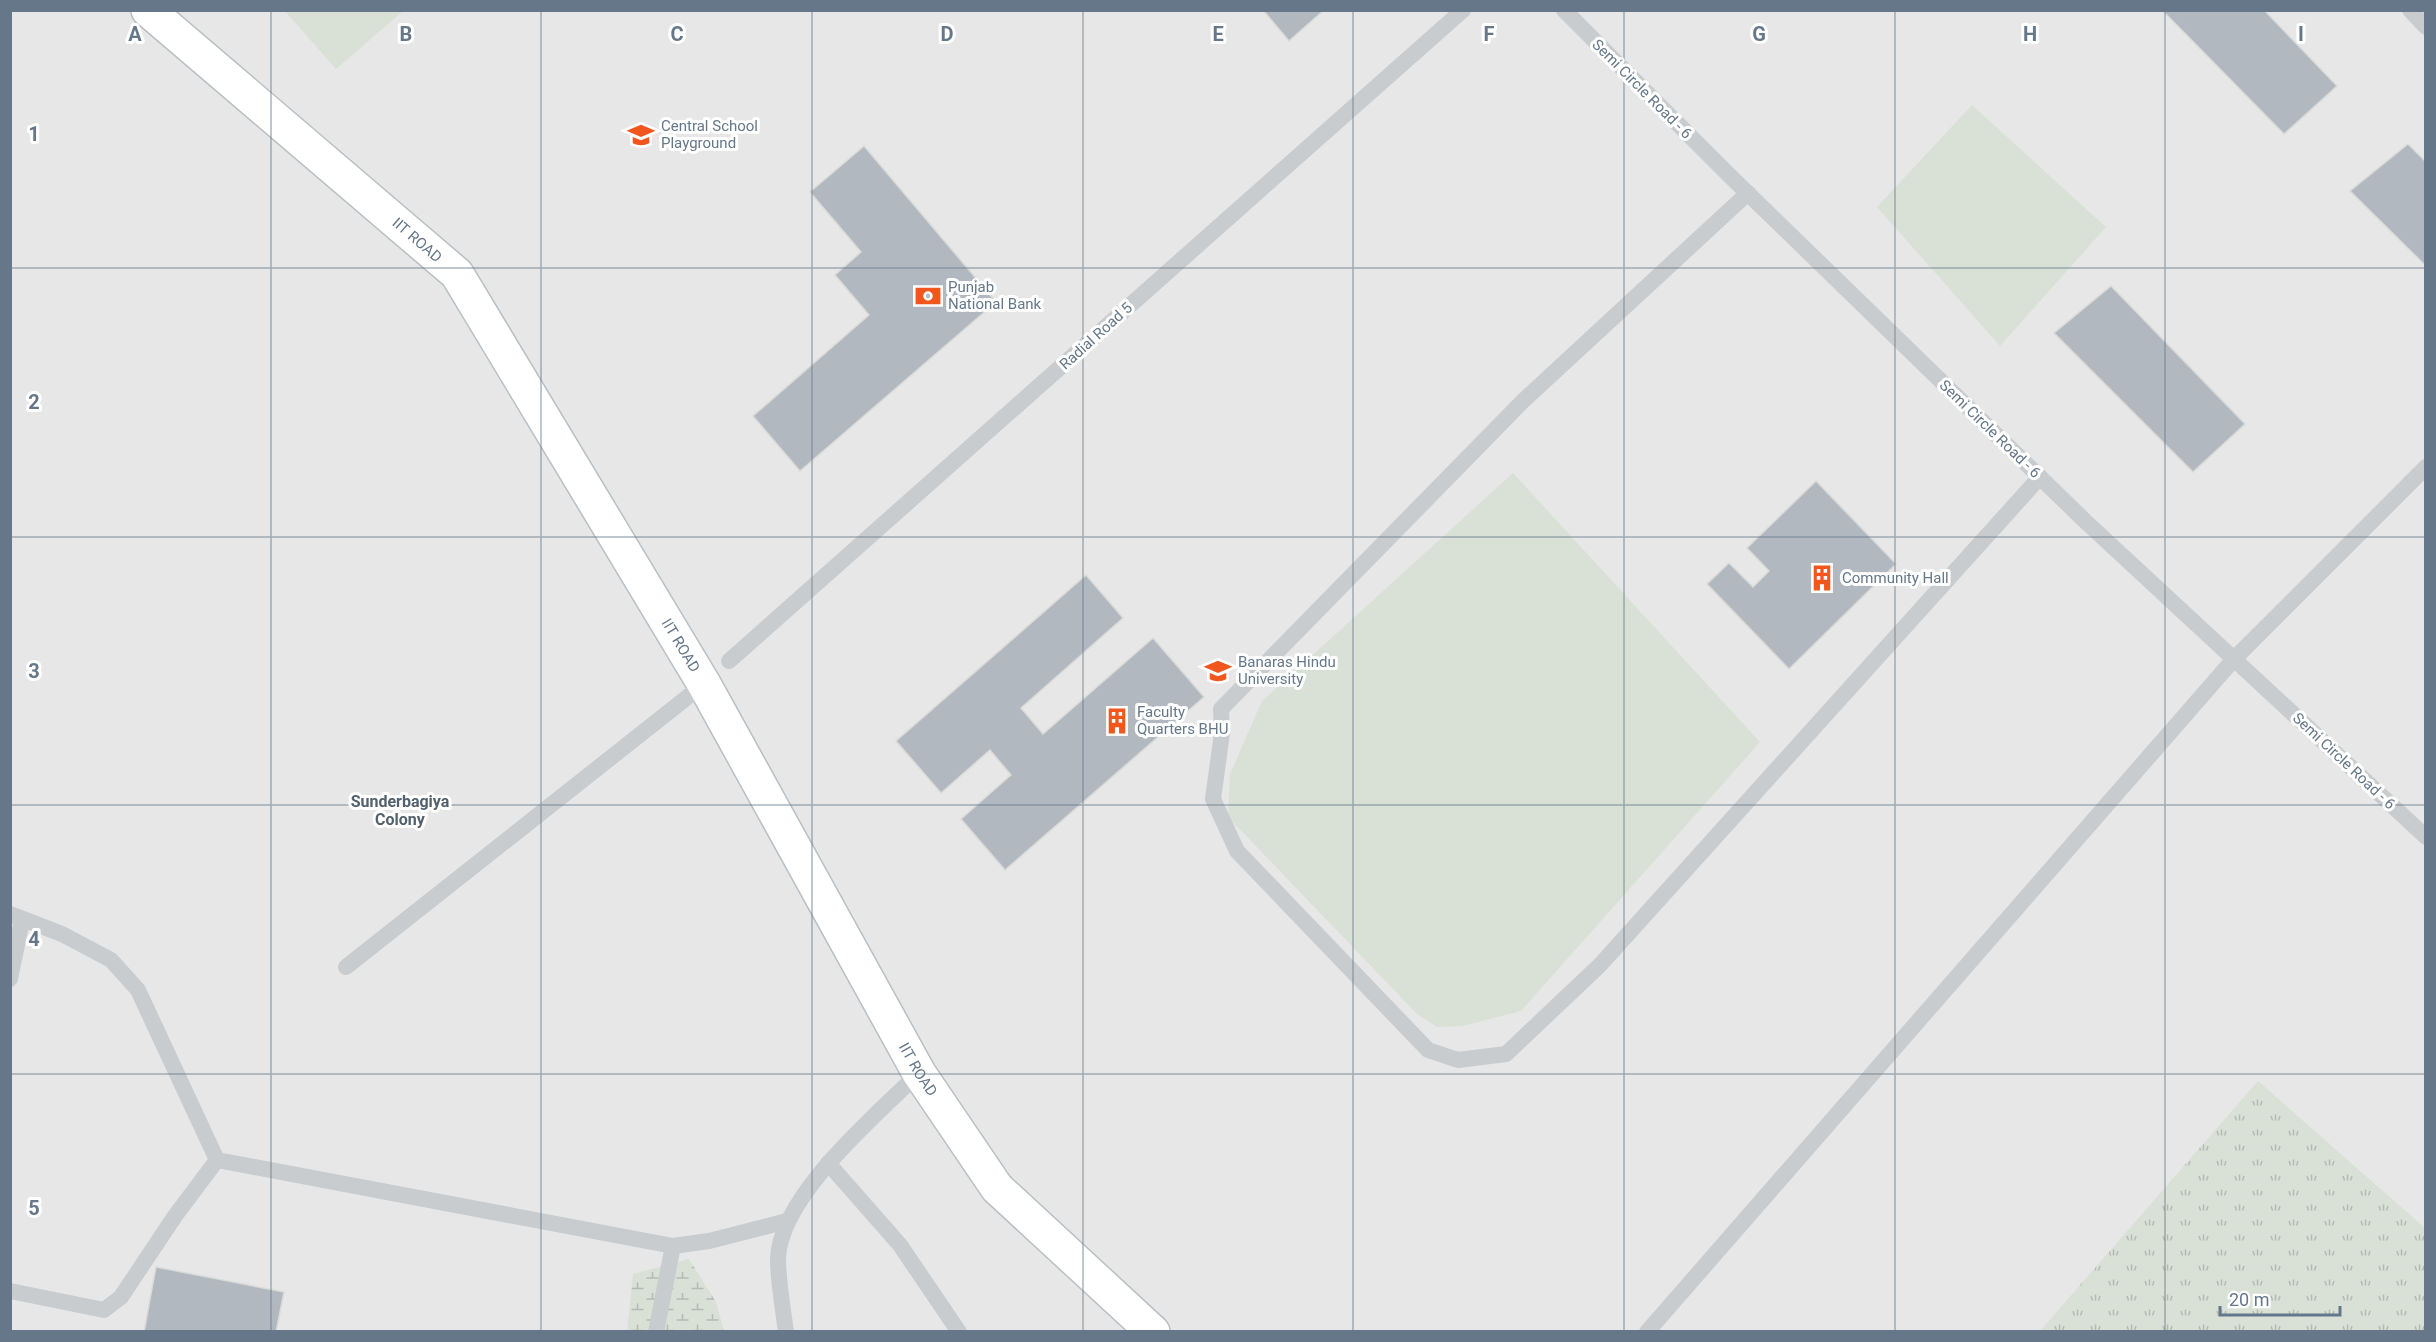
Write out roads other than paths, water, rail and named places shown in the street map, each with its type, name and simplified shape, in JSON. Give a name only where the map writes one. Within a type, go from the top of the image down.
[{"type":"street","name":"IIT ROAD","points":[[148,10],[457,274],[704,684],[919,1073],[997,1188],[1153,1332]]},
{"type":"lane","name":"Radial Road 5","points":[[729,661],[1463,10]]},
{"type":"lane","name":"Semi Circle Road - 6","points":[[1564,10],[1748,194],[2040,477],[2426,837]]},
{"type":"lane","points":[[2410,10],[2426,27]]},
{"type":"lane","points":[[1748,194],[1523,401],[1221,709],[1222,733],[1213,799],[1237,851],[1428,1050],[1458,1060],[1506,1054],[1600,965],[2040,477]]},
{"type":"lane","points":[[1647,1332],[2234,659],[2426,467]]},
{"type":"lane","points":[[346,966],[704,684]]},
{"type":"lane","points":[[10,979],[16,917],[62,934],[111,960],[138,990],[217,1160]]},
{"type":"lane","points":[[786,1332],[778,1258],[787,1221],[828,1163],[919,1073]]},
{"type":"lane","points":[[217,1160],[673,1246],[709,1241],[787,1221]]},
{"type":"lane","points":[[10,1291],[104,1310],[121,1297],[175,1216],[217,1160]]},
{"type":"lane","points":[[828,1163],[900,1245],[959,1332]]},
{"type":"lane","points":[[656,1332],[673,1246]]},
{"type":"place","name":"Central School Playground","points":[[641,135]]},
{"type":"place","name":"Punjab National Bank","points":[[928,296]]},
{"type":"place","name":"Community Hall","points":[[1822,578]]},
{"type":"place","name":"Banaras Hindu University","points":[[1218,671]]},
{"type":"place","name":"Faculty Quarters BHU","points":[[1117,721]]},
{"type":"district","name":"Sunderbagiya Colony","points":[[400,810]]}]
